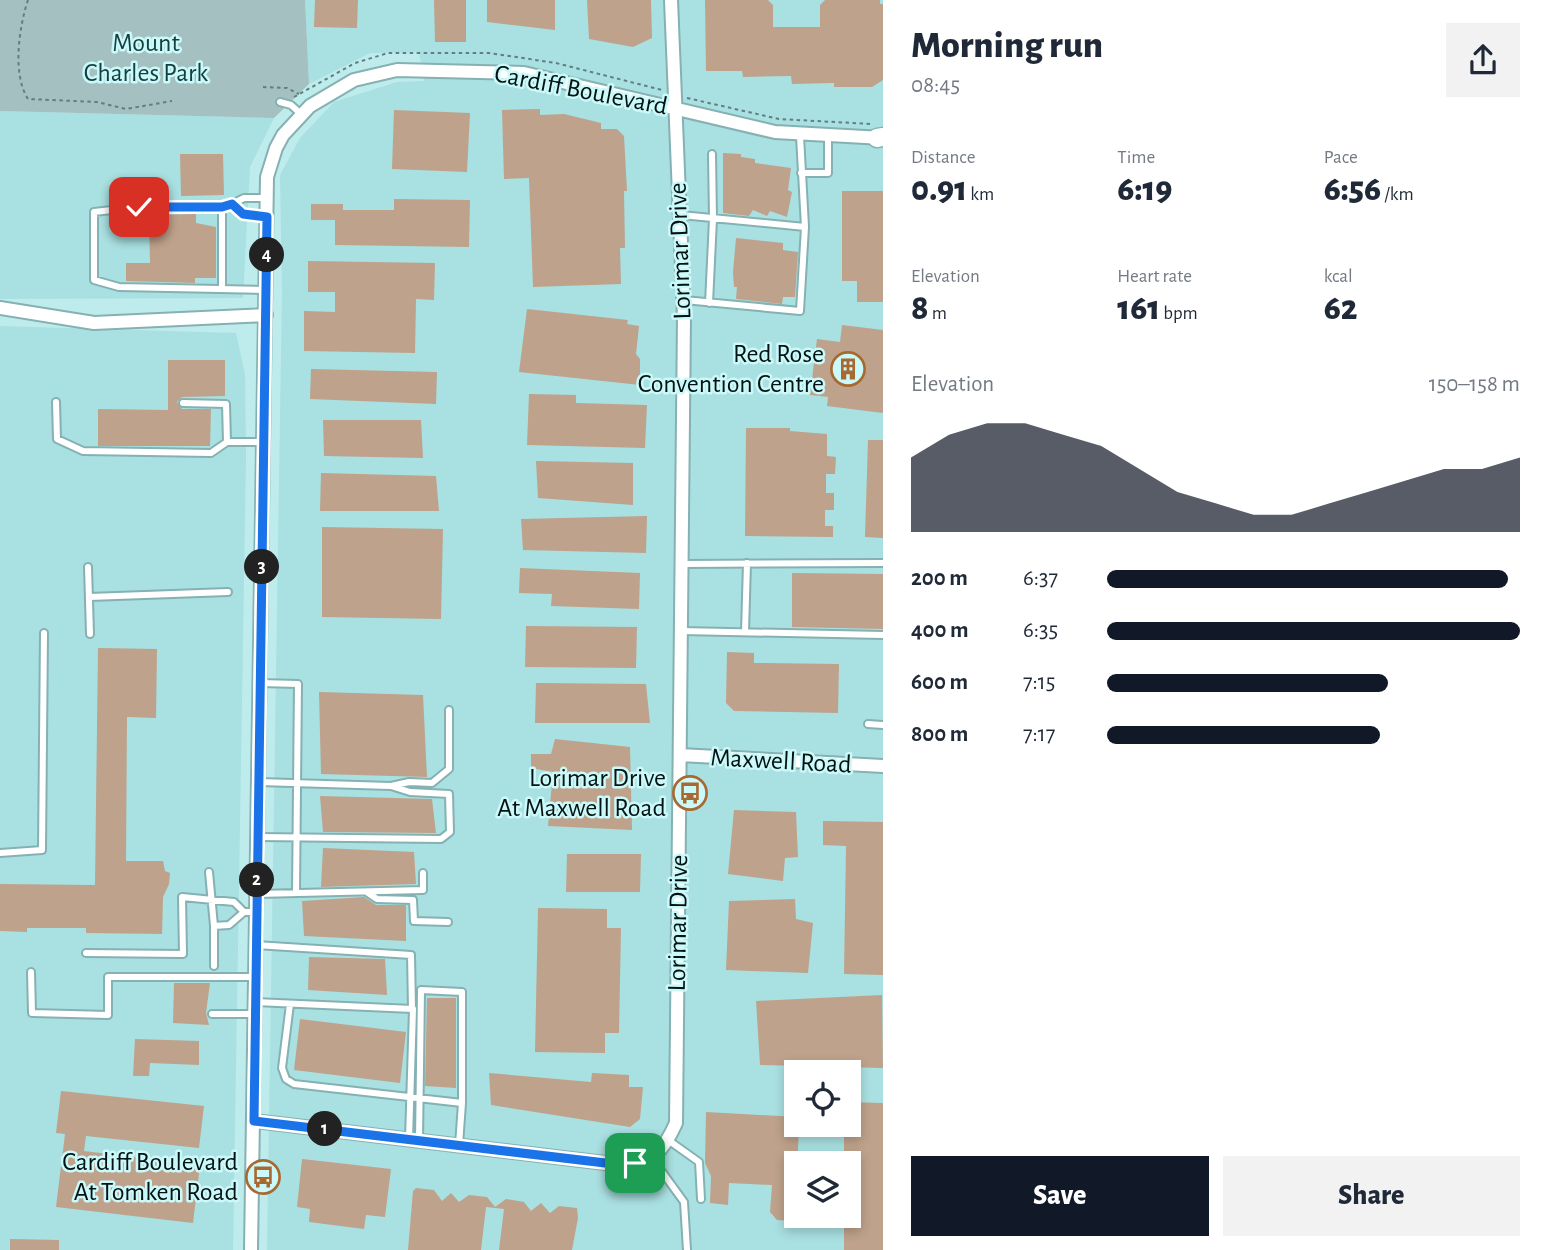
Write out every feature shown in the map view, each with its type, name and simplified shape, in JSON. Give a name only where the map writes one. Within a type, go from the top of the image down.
[{"type":"street","name":"Lorimar Drive","points":[[652,1158],[666,1147],[676,1123],[683,300],[671,0]]},
{"type":"street","name":"Cardiff Boulevard","points":[[251,1250],[256,945],[251,912],[257,894],[267,198],[268,177],[276,148],[305,110],[354,79],[386,71],[524,73],[800,136],[880,134]]},
{"type":"street","points":[[0,308],[93,323],[265,315]]},
{"type":"street","name":"Maxwell Road","points":[[680,755],[883,766]]},
{"type":"street","points":[[254,1121],[622,1165],[652,1158]]},
{"type":"lane","points":[[280,102],[305,110]]},
{"type":"lane","points":[[683,300],[800,311],[805,227],[800,136]]},
{"type":"lane","points":[[801,173],[828,173],[828,137]]},
{"type":"lane","points":[[709,303],[713,219],[712,154]]},
{"type":"lane","points":[[266,290],[119,287],[93,281],[94,212],[139,207],[222,207],[244,198],[267,198]]},
{"type":"lane","points":[[232,204],[243,214],[267,217]]},
{"type":"lane","points":[[222,207],[222,289]]},
{"type":"lane","points":[[679,215],[805,227]]},
{"type":"lane","points":[[56,402],[58,439],[83,451],[211,453],[227,442],[264,442]]},
{"type":"lane","points":[[183,403],[226,404],[227,442]]},
{"type":"lane","points":[[745,632],[747,563]]},
{"type":"lane","points":[[681,564],[883,563]]},
{"type":"lane","points":[[88,567],[90,634]]},
{"type":"lane","points":[[89,597],[228,592]]},
{"type":"lane","points":[[681,631],[883,635]]},
{"type":"lane","points":[[0,853],[42,850],[44,633]]},
{"type":"lane","points":[[260,683],[298,684],[296,893]]},
{"type":"lane","points":[[259,782],[391,786],[409,782],[432,783],[449,769],[449,710]]},
{"type":"lane","points":[[868,724],[883,725]]},
{"type":"lane","points":[[258,838],[441,839],[450,832],[449,794],[410,792],[391,786]]},
{"type":"lane","points":[[209,872],[214,926],[214,967]]},
{"type":"lane","points":[[257,894],[423,890],[423,873]]},
{"type":"lane","points":[[368,893],[377,899],[413,900],[414,921],[448,922]]},
{"type":"lane","points":[[86,953],[183,954],[182,897],[234,902],[251,912],[229,925],[214,926]]},
{"type":"lane","points":[[256,945],[411,955],[410,1097],[414,1140]]},
{"type":"lane","points":[[31,972],[32,1013],[108,1014],[108,977],[256,977]]},
{"type":"lane","points":[[414,1140],[420,1098],[421,990],[462,992],[462,1103],[459,1146]]},
{"type":"lane","points":[[212,1014],[290,1004],[412,1009]]},
{"type":"lane","points":[[290,1004],[282,1068],[286,1079],[294,1084],[462,1103]]},
{"type":"lane","points":[[668,1140],[699,1162],[702,1169],[701,1199]]},
{"type":"lane","points":[[652,1158],[684,1202],[687,1250]]},
{"type":"path","points":[[28,0],[20,44],[21,75],[28,99],[97,102],[126,109],[172,101]]},
{"type":"path","points":[[280,102],[300,95],[329,75],[367,57],[388,53],[489,53],[556,63],[651,87]]},
{"type":"path","points":[[263,87],[287,88],[300,95],[305,110]]},
{"type":"path","points":[[691,99],[779,119],[880,134]]},
{"type":"shaded area","points":[[305,0],[883,0],[883,1250],[267,1250],[282,290],[280,175],[300,138],[334,102],[397,82],[424,81],[419,52],[370,53],[309,84]]},
{"type":"shaded area","points":[[0,111],[274,118],[250,167],[243,298],[0,299]]},
{"type":"shaded area","points":[[0,326],[236,333],[245,375],[246,456],[233,1250],[0,1250]]},
{"type":"green space","name":"Mount Charles Park","points":[[0,0],[305,0],[309,84],[274,118],[0,111]]},
{"type":"building","points":[[315,0],[358,0],[357,28],[314,27]]},
{"type":"building","points":[[434,0],[466,0],[466,42],[435,42]]},
{"type":"building","points":[[487,0],[555,0],[555,30],[487,22]]},
{"type":"building","points":[[587,0],[651,0],[652,38],[633,47],[589,39]]},
{"type":"building","points":[[705,0],[768,0],[773,5],[773,27],[820,27],[820,5],[825,0],[880,0],[880,4],[883,4],[883,80],[872,87],[834,87],[834,83],[792,84],[791,76],[743,77],[742,71],[706,71]]},
{"type":"building","points":[[540,109],[540,115],[564,114],[601,123],[601,129],[617,129],[624,136],[627,191],[624,191],[625,248],[620,248],[621,284],[533,287],[529,178],[504,179],[502,110]]},
{"type":"building","points":[[394,110],[470,113],[467,172],[392,169]]},
{"type":"building","points":[[723,153],[741,154],[741,157],[755,159],[755,163],[791,168],[788,190],[792,192],[787,217],[770,211],[767,216],[753,210],[749,216],[723,213]]},
{"type":"building","points":[[180,154],[223,154],[224,195],[181,196]]},
{"type":"building","points":[[842,191],[883,191],[883,302],[857,302],[857,281],[842,281]]},
{"type":"building","points":[[394,199],[470,200],[469,247],[335,245],[335,220],[311,220],[311,204],[343,204],[343,210],[394,210]]},
{"type":"building","points":[[196,214],[196,223],[216,227],[216,278],[195,278],[195,283],[126,281],[126,263],[150,263],[149,215]]},
{"type":"building","points":[[736,238],[783,243],[783,250],[798,252],[795,297],[783,297],[782,304],[736,299],[737,287],[734,287],[733,272]]},
{"type":"building","points":[[308,261],[435,263],[434,300],[416,299],[415,353],[304,351],[304,311],[335,312],[335,292],[308,292]]},
{"type":"building","points":[[527,309],[628,320],[627,324],[639,326],[636,354],[640,359],[640,385],[519,372]]},
{"type":"building","name":"Red Rose Convention Centre","points":[[842,325],[883,330],[883,413],[827,406],[828,397],[810,395],[817,339],[840,342]]},
{"type":"building","points":[[168,360],[225,360],[225,396],[182,397],[177,402],[182,409],[211,409],[210,446],[98,446],[98,409],[168,410]]},
{"type":"building","points":[[311,369],[437,372],[436,404],[310,399]]},
{"type":"building","points":[[529,394],[576,395],[576,403],[647,405],[645,448],[527,445]]},
{"type":"building","points":[[323,420],[421,420],[423,458],[324,456]]},
{"type":"building","points":[[746,428],[790,428],[790,431],[827,434],[827,456],[836,457],[835,474],[826,474],[826,493],[834,493],[834,510],[825,510],[825,526],[833,526],[833,537],[745,536]]},
{"type":"building","points":[[868,440],[883,440],[883,538],[865,537]]},
{"type":"building","points":[[536,461],[633,463],[633,505],[538,498]]},
{"type":"building","points":[[321,473],[436,476],[439,511],[320,511]]},
{"type":"building","points":[[647,516],[646,553],[523,550],[521,519]]},
{"type":"building","points":[[322,527],[443,529],[441,619],[322,617]]},
{"type":"building","points":[[520,568],[640,573],[639,609],[551,606],[552,594],[519,593]]},
{"type":"building","points":[[792,573],[883,574],[883,629],[792,627]]},
{"type":"building","points":[[526,626],[637,627],[636,668],[525,667]]},
{"type":"building","points":[[98,648],[157,649],[156,718],[127,717],[126,861],[163,861],[165,871],[170,873],[169,884],[163,897],[162,934],[86,933],[86,928],[0,931],[0,884],[95,885]]},
{"type":"building","points":[[727,652],[754,653],[754,663],[839,664],[838,713],[734,711],[726,703]]},
{"type":"building","points":[[536,683],[646,684],[650,723],[535,723]]},
{"type":"building","points":[[319,692],[423,695],[427,777],[321,774]]},
{"type":"building","points":[[555,739],[630,747],[632,830],[548,826],[553,772],[531,768],[531,754],[551,754]]},
{"type":"building","points":[[320,796],[432,799],[436,833],[323,832]]},
{"type":"building","points":[[734,810],[796,812],[798,857],[785,858],[783,881],[728,874]]},
{"type":"building","points":[[823,821],[883,822],[883,975],[844,974],[846,846],[823,845]]},
{"type":"building","points":[[323,848],[414,852],[416,884],[321,887]]},
{"type":"building","points":[[567,854],[641,854],[640,892],[566,892]]},
{"type":"building","points":[[364,897],[376,905],[406,905],[406,941],[304,936],[302,901]]},
{"type":"building","points":[[795,899],[796,919],[813,923],[808,973],[726,970],[729,901]]},
{"type":"building","points":[[538,908],[607,909],[607,928],[621,928],[619,1033],[605,1033],[605,1053],[535,1052]]},
{"type":"building","points":[[309,957],[385,959],[387,995],[308,990]]},
{"type":"building","points":[[174,983],[210,983],[206,1013],[209,1025],[173,1023]]},
{"type":"building","points":[[882,995],[883,1068],[861,1067],[861,1060],[784,1060],[784,1066],[760,1065],[756,1001]]},
{"type":"building","points":[[427,998],[456,998],[456,1088],[425,1086]]},
{"type":"building","points":[[300,1019],[406,1032],[400,1083],[294,1070]]},
{"type":"building","points":[[135,1039],[199,1041],[199,1065],[150,1063],[149,1076],[133,1076]]},
{"type":"building","points":[[489,1073],[591,1082],[592,1073],[629,1075],[629,1087],[643,1087],[640,1119],[630,1127],[491,1105]]},
{"type":"building","points":[[61,1091],[204,1106],[199,1148],[86,1136],[84,1151],[200,1165],[193,1223],[56,1207],[65,1134],[56,1133]]},
{"type":"building","points":[[861,1102],[883,1103],[883,1250],[844,1250],[844,1228],[861,1228],[861,1151],[844,1151],[844,1137],[861,1137]]},
{"type":"building","points":[[706,1112],[784,1116],[784,1137],[798,1137],[798,1151],[784,1151],[784,1220],[777,1220],[770,1212],[772,1185],[729,1183],[728,1205],[710,1203],[711,1176],[705,1163]]},
{"type":"building","points":[[302,1159],[391,1169],[385,1217],[366,1215],[364,1229],[309,1222],[310,1209],[297,1207]]},
{"type":"building","points":[[416,1188],[434,1190],[442,1201],[451,1193],[459,1202],[469,1195],[487,1197],[495,1207],[506,1199],[524,1202],[531,1211],[541,1203],[550,1213],[559,1206],[577,1208],[578,1218],[572,1250],[499,1250],[504,1209],[486,1207],[481,1250],[408,1250],[413,1191]]},
{"type":"building","points":[[10,1239],[59,1240],[59,1250],[10,1250]]},
{"type":"place","name":"Red Rose Convention Centre","points":[[848,369]]},
{"type":"place","name":"Lorimar Drive At Maxwell Road","points":[[690,793]]},
{"type":"place","name":"Cardiff Boulevard At Tomken Road","points":[[263,1177]]},
{"type":"route","points":[[139,207],[222,207],[232,204],[243,214],[267,217],[254,1121],[622,1165],[635,1163]]}]
